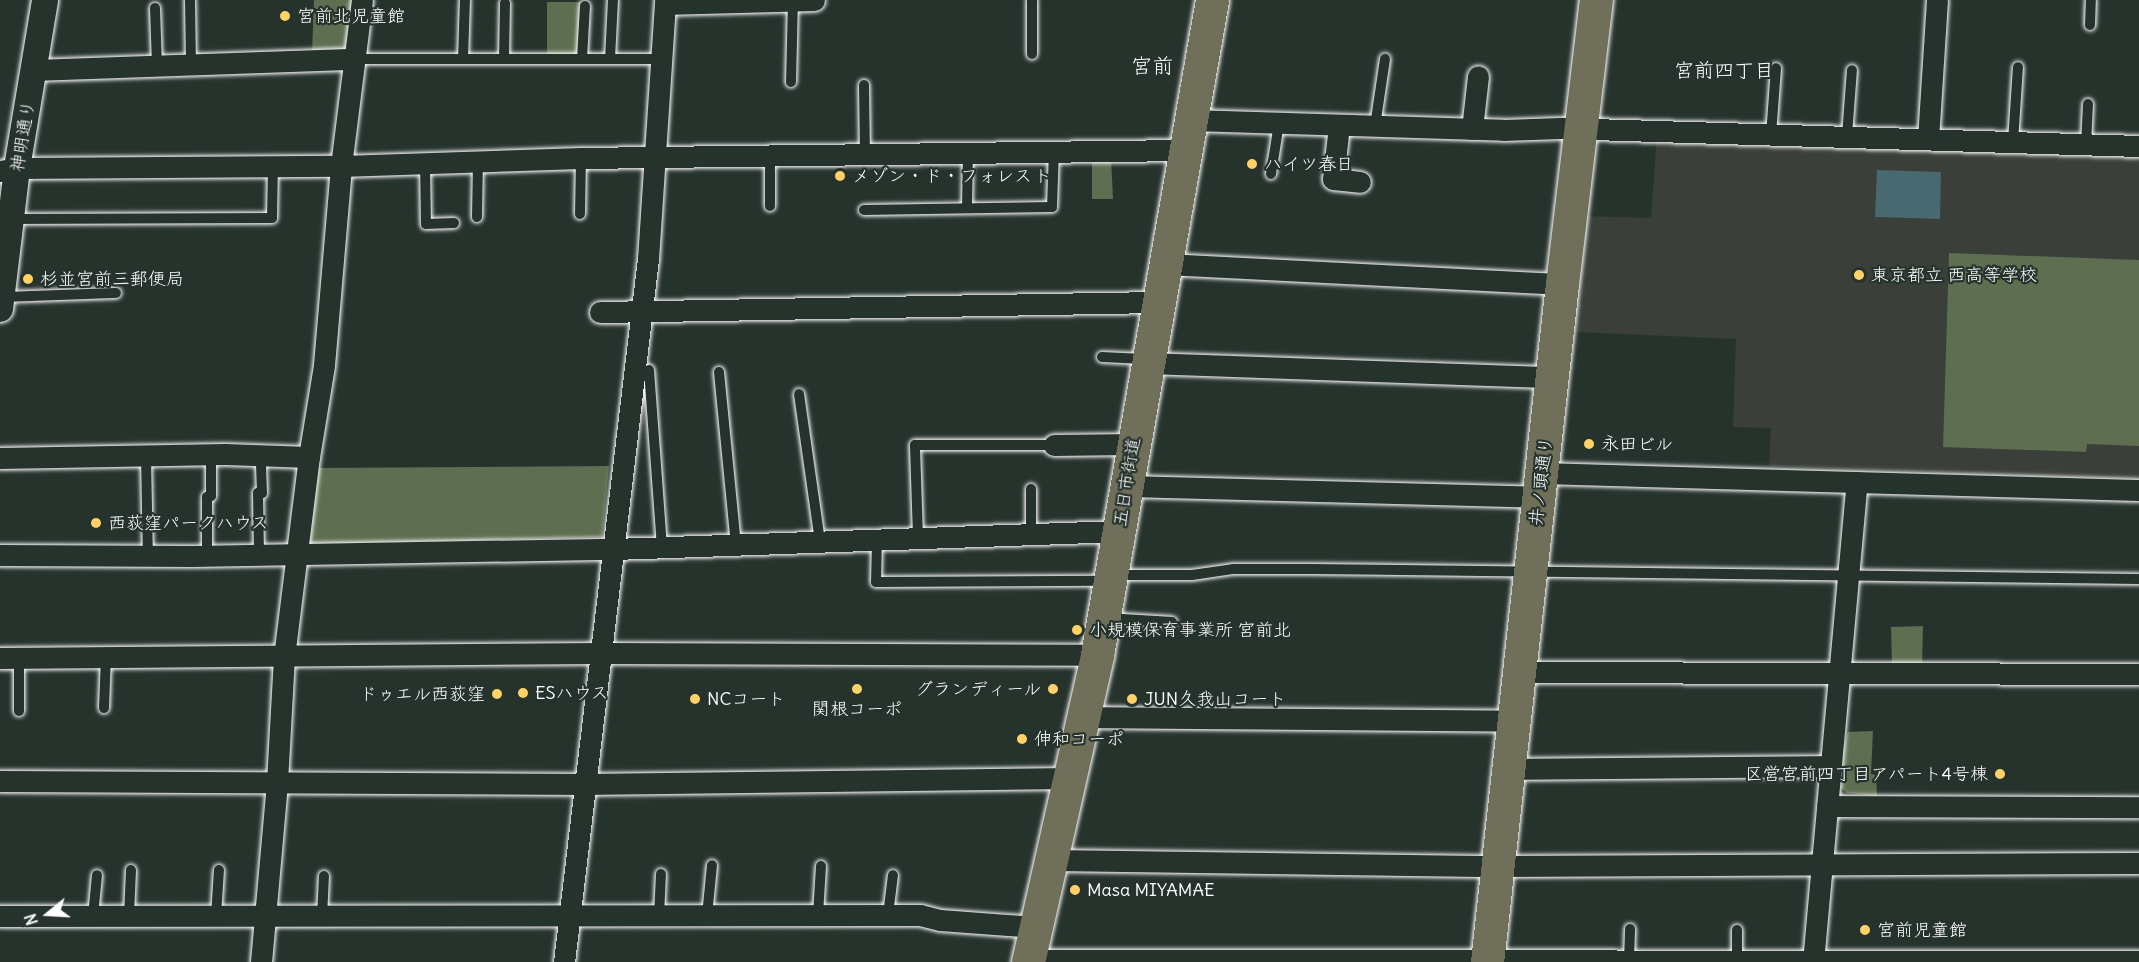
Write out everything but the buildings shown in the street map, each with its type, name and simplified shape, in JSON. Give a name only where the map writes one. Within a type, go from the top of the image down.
[{"type":"main road","name":"五日市街道","points":[[1028,961],[1097,655],[1212,0]]},
{"type":"main road","name":"井ノ頭通り","points":[[1487,962],[1579,129],[1596,0]]},
{"type":"street","name":"神明通り","points":[[1,303],[12,219],[8,169],[33,70],[45,0]]},
{"type":"street","points":[[261,962],[277,782],[284,657],[309,457],[324,365],[341,166],[362,0]]},
{"type":"street","points":[[564,962],[642,311],[665,2],[814,0]]},
{"type":"street","points":[[1928,139],[1937,0]]},
{"type":"street","points":[[33,70],[355,59]]},
{"type":"street","points":[[1472,129],[1478,76]]},
{"type":"street","points":[[8,169],[341,166],[581,158],[1054,151],[1279,123],[1847,136],[2139,146]]},
{"type":"street","points":[[1339,125],[1333,179],[1360,182]]},
{"type":"street","points":[[1166,264],[1562,284]]},
{"type":"street","points":[[600,312],[1158,302]]},
{"type":"street","points":[[1147,361],[1552,377]]},
{"type":"street","points":[[1053,444],[1133,444]]},
{"type":"street","points":[[0,458],[211,454],[309,457]]},
{"type":"street","points":[[1813,962],[1857,482]]},
{"type":"street","points":[[1127,486],[1857,482],[2139,490]]},
{"type":"street","points":[[0,555],[199,556],[662,548],[1119,531]]},
{"type":"street","points":[[10,658],[600,653],[1097,655]]},
{"type":"street","points":[[1519,672],[2139,674]]},
{"type":"street","points":[[1084,717],[1514,721]]},
{"type":"street","points":[[1508,769],[1830,766]]},
{"type":"street","points":[[0,781],[584,784],[1070,778]]},
{"type":"street","points":[[1827,806],[2139,807]]},
{"type":"street","points":[[1052,860],[1498,866],[2139,863]]},
{"type":"street","points":[[0,916],[920,915],[940,920],[1036,927]]},
{"type":"street","points":[[1028,961],[2139,961]]},
{"type":"lane","points":[[190,0],[191,65]]},
{"type":"lane","points":[[463,59],[465,0]]},
{"type":"lane","points":[[610,59],[613,0]]},
{"type":"lane","points":[[1032,0],[1032,54]]},
{"type":"lane","points":[[2090,25],[2091,0]]},
{"type":"lane","points":[[791,82],[794,1]]},
{"type":"lane","points":[[504,59],[505,3]]},
{"type":"lane","points":[[582,59],[585,6]]},
{"type":"lane","points":[[154,8],[157,66]]},
{"type":"lane","points":[[355,59],[659,59]]},
{"type":"lane","points":[[1375,126],[1385,59]]},
{"type":"lane","points":[[2013,142],[2018,67]]},
{"type":"lane","points":[[1771,135],[1776,68]]},
{"type":"lane","points":[[1847,136],[1852,70]]},
{"type":"lane","points":[[864,85],[865,153]]},
{"type":"lane","points":[[2086,144],[2088,104]]},
{"type":"lane","points":[[1271,174],[1279,123]]},
{"type":"lane","points":[[864,210],[1052,207],[1054,151]]},
{"type":"lane","points":[[967,208],[968,153]]},
{"type":"lane","points":[[770,155],[771,206]]},
{"type":"lane","points":[[580,214],[581,158]]},
{"type":"lane","points":[[477,217],[478,161]]},
{"type":"lane","points":[[425,163],[426,224],[454,223]]},
{"type":"lane","points":[[12,219],[272,218],[273,166]]},
{"type":"lane","points":[[1,303],[116,293]]},
{"type":"lane","points":[[1102,357],[1147,361]]},
{"type":"lane","points":[[649,370],[662,548]]},
{"type":"lane","points":[[719,372],[736,544]]},
{"type":"lane","points":[[799,394],[819,541]]},
{"type":"lane","points":[[918,537],[915,446],[1053,444]]},
{"type":"lane","points":[[199,556],[207,497],[211,496],[211,454]]},
{"type":"lane","points":[[259,555],[258,493],[262,493],[261,455]]},
{"type":"lane","points":[[146,456],[148,556]]},
{"type":"lane","points":[[1031,489],[1031,533]]},
{"type":"lane","points":[[877,539],[876,582],[1110,578],[1192,575],[1233,569],[2139,579]]},
{"type":"lane","points":[[1104,618],[1172,622]]},
{"type":"lane","points":[[104,708],[106,657]]},
{"type":"lane","points":[[10,658],[19,711]]},
{"type":"lane","points":[[707,916],[712,865]]},
{"type":"lane","points":[[818,915],[821,866]]},
{"type":"lane","points":[[129,916],[131,870]]},
{"type":"lane","points":[[216,916],[219,870]]},
{"type":"lane","points":[[659,916],[662,874]]},
{"type":"lane","points":[[93,916],[97,875]]},
{"type":"lane","points":[[888,915],[893,875]]},
{"type":"lane","points":[[322,917],[324,876]]},
{"type":"lane","points":[[1629,960],[1630,929]]},
{"type":"lane","points":[[1737,930],[1737,961]]},
{"type":"shaded area","name":"東京都立 西高等学校","points":[[1657,136],[2139,155],[2139,479],[1769,466],[1771,428],[1733,427],[1736,339],[1575,332],[1584,216],[1651,218]]},
{"type":"green space","points":[[314,0],[356,0],[349,53],[312,53]]},
{"type":"green space","points":[[547,2],[581,2],[578,56],[547,55]]},
{"type":"green space","points":[[1092,158],[1111,158],[1113,199],[1092,199]]},
{"type":"green space","points":[[1949,253],[2139,260],[2139,446],[2087,444],[2086,452],[1943,447]]},
{"type":"green space","points":[[609,466],[602,537],[306,544],[314,468]]},
{"type":"green space","points":[[1923,626],[1922,667],[1892,666],[1891,627]]},
{"type":"green space","points":[[1873,731],[1871,774],[1876,775],[1877,796],[1847,793],[1841,788],[1843,752],[1848,732]]},
{"type":"water","points":[[1877,170],[1941,172],[1940,219],[1875,217]]},
{"type":"place","name":"宮前北児童館","points":[[285,16]]},
{"type":"place","name":"ハイツ春日","points":[[1252,164]]},
{"type":"place","name":"メゾン・ド・フォレスト","points":[[840,176]]},
{"type":"place","name":"東京都立 西高等学校","points":[[1859,275]]},
{"type":"place","name":"杉並宮前三郵便局","points":[[28,279]]},
{"type":"place","name":"永田ビル","points":[[1589,444]]},
{"type":"place","name":"西荻窪パークハウス","points":[[96,523]]},
{"type":"place","name":"小規模保育事業所 宮前北","points":[[1077,630]]},
{"type":"place","name":"関根コーポ","points":[[857,689]]},
{"type":"place","name":"グランディール","points":[[1053,689]]},
{"type":"place","name":"ESハウス","points":[[523,693]]},
{"type":"place","name":"ドゥエル西荻窪","points":[[497,694]]},
{"type":"place","name":"NCコート","points":[[695,699]]},
{"type":"place","name":"JUN久我山コート","points":[[1132,699]]},
{"type":"place","name":"伸和コーポ","points":[[1022,739]]},
{"type":"place","name":"区営宮前四丁目アパート4号棟","points":[[2000,774]]},
{"type":"place","name":"Masa MIYAMAE","points":[[1075,890]]},
{"type":"place","name":"宮前児童館","points":[[1865,930]]},
{"type":"district","name":"宮前","points":[[1152,66]]},
{"type":"district","name":"宮前四丁目","points":[[1724,69]]}]
